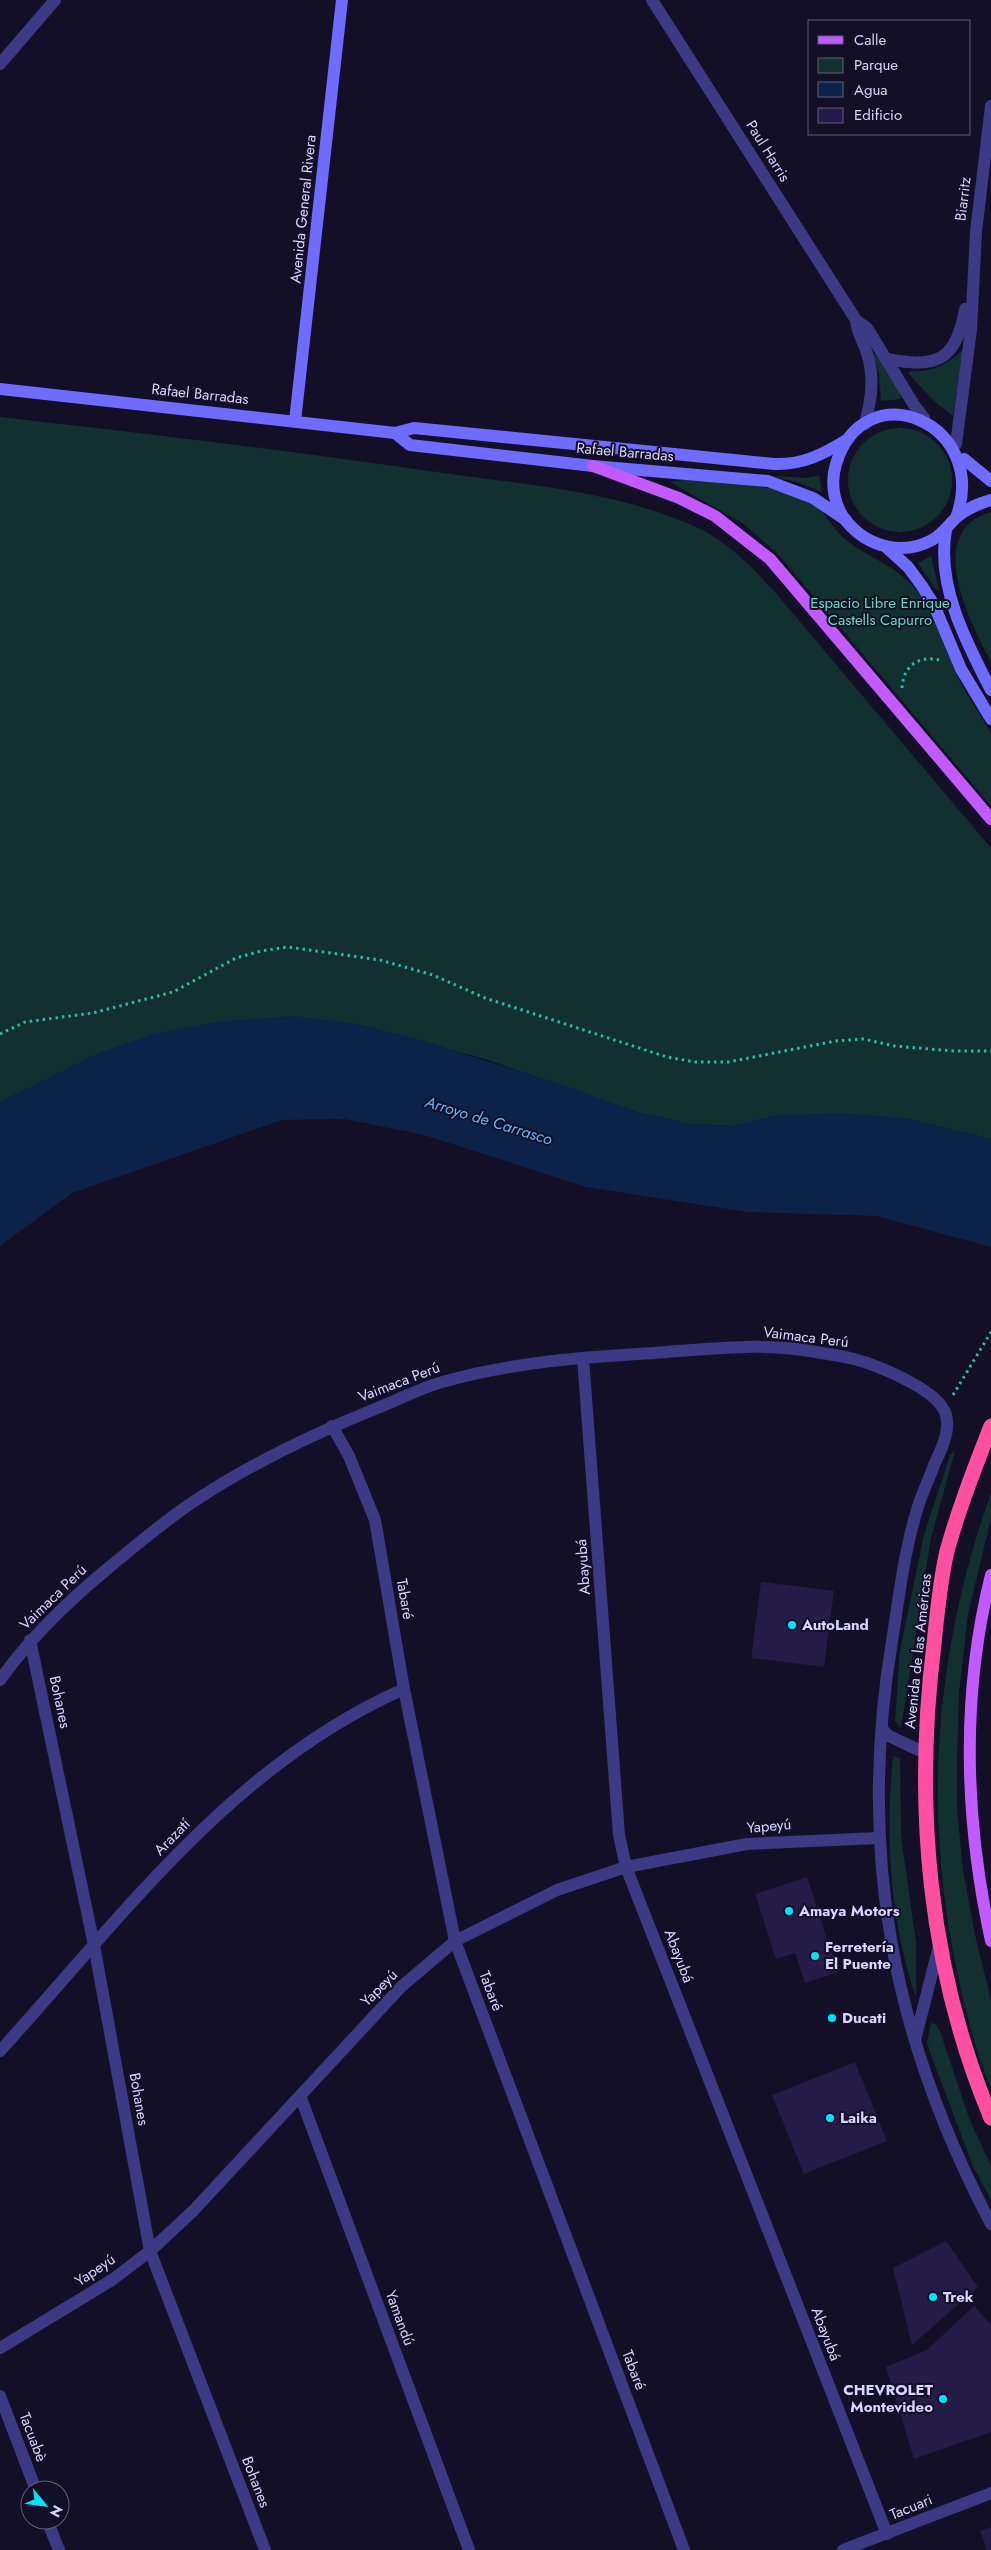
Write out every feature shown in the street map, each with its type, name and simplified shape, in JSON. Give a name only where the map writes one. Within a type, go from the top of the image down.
[{"type":"highway","name":"Avenida de las Américas","points":[[991,1426],[962,1504],[947,1553],[927,1700],[925,1753],[926,1838],[939,1946],[953,2009],[991,2118]]},
{"type":"main road","name":"Avenida General Rivera","points":[[295,421],[342,0]]},
{"type":"main road","name":"Rafael Barradas","points":[[0,389],[395,433],[414,428],[750,462],[788,464],[806,461],[826,453],[848,439],[865,424],[890,415],[904,414],[924,418],[942,428],[956,444],[964,459],[967,489],[963,504],[956,518]]},
{"type":"main road","name":"Rafael Barradas","points":[[395,433],[410,444],[593,466],[768,481],[813,498],[846,520]]},
{"type":"main road","name":"Rafael Barradas","points":[[848,439],[839,454],[834,471],[837,505],[856,532],[870,541],[885,546],[901,548],[917,546],[932,540],[946,530],[956,518],[970,507],[991,500]]},
{"type":"main road","name":"Rafael Barradas","points":[[964,459],[991,481]]},
{"type":"main road","points":[[593,466],[679,498],[715,516],[770,559],[991,819]]},
{"type":"main road","points":[[946,530],[942,550],[944,572],[951,599],[976,662],[991,690]]},
{"type":"main road","points":[[885,546],[908,568],[934,605],[961,669],[991,719]]},
{"type":"main road","points":[[991,1575],[978,1645],[969,1753],[970,1806],[982,1902],[991,1941]]},
{"type":"street","points":[[0,64],[55,0]]},
{"type":"street","name":"Paul Harris","points":[[652,0],[856,320],[867,328],[924,418]]},
{"type":"street","name":"Biarritz","points":[[956,444],[971,330],[971,296],[991,106]]},
{"type":"street","name":"Biarritz","points":[[887,359],[917,364],[928,363],[942,357],[960,335],[966,304],[971,296]]},
{"type":"street","name":"Paul Harris","points":[[856,320],[856,332],[867,351],[872,373],[872,392],[865,424]]},
{"type":"street","name":"Vaimaca Perú","points":[[0,1680],[30,1640],[80,1592],[140,1541],[194,1501],[256,1464],[332,1426],[444,1381],[550,1360],[745,1346],[801,1349],[858,1360],[896,1375],[930,1395],[944,1410]]},
{"type":"street","name":"Abayubá","points":[[583,1358],[619,1835],[626,1867],[887,2534]]},
{"type":"street","points":[[944,1410],[947,1425],[944,1441],[916,1512],[889,1657],[878,1780],[878,1838],[884,1903],[895,1970],[915,2041],[962,2170],[991,2224]]},
{"type":"street","name":"Tabaré","points":[[332,1426],[349,1456],[375,1520],[404,1688],[455,1942],[684,2550]]},
{"type":"street","name":"Bohanes","points":[[30,1640],[94,1945],[150,2251],[265,2550]]},
{"type":"street","name":"Arazatí","points":[[0,2052],[94,1945],[211,1820],[254,1782],[322,1732],[364,1706],[404,1688]]},
{"type":"street","points":[[882,1730],[889,1736],[925,1753]]},
{"type":"street","name":"Yapeyú","points":[[0,2348],[112,2280],[150,2251],[193,2211],[300,2098],[348,2042],[402,1988],[455,1942],[558,1890],[626,1867],[747,1844],[878,1838]]},
{"type":"street","points":[[915,2041],[939,1946]]},
{"type":"street","name":"Yamandú","points":[[300,2098],[469,2550]]},
{"type":"street","name":"Tacuabè","points":[[0,2396],[32,2480]]},
{"type":"street","name":"Tacuari","points":[[843,2550],[991,2493]]},
{"type":"street","points":[[51,2530],[59,2550]]},
{"type":"path","points":[[904,694],[902,680],[906,669],[926,658],[940,660],[946,664]]},
{"type":"path","points":[[0,1034],[25,1022],[93,1013],[173,992],[236,958],[261,951],[288,947],[380,960],[432,975],[485,998],[667,1057],[695,1062],[728,1062],[836,1041],[863,1040],[895,1046],[953,1052],[991,1050]]},
{"type":"path","points":[[944,1410],[991,1332]]},
{"type":"green space","points":[[963,350],[953,416],[934,401],[908,373],[910,371],[932,369]]},
{"type":"green space","points":[[876,354],[900,392],[901,399],[881,401],[879,374],[874,356]]},
{"type":"green space","points":[[0,417],[277,450],[572,491],[635,505],[666,515],[696,527],[729,547],[774,591],[991,848],[991,1139],[904,1118],[780,1115],[733,1126],[690,1124],[637,1112],[488,1060],[358,1024],[47,1080],[0,1102]]},
{"type":"green space","points":[[900,428],[920,432],[937,443],[948,460],[952,480],[948,500],[937,517],[920,528],[900,532],[880,528],[863,517],[852,500],[848,480],[852,460],[863,443],[880,432]]},
{"type":"green space","points":[[819,475],[822,492],[797,482],[777,478],[777,476],[806,478]]},
{"type":"green space","name":"Espacio Libre Enrique Castells Capurro","points":[[684,480],[764,487],[795,495],[816,506],[846,540],[894,570],[909,582],[927,606],[957,676],[991,734],[991,806],[778,554],[744,524],[670,482]]},
{"type":"green space","points":[[991,512],[991,662],[964,602],[958,580],[956,558],[959,538],[971,522]]},
{"type":"green space","points":[[931,556],[939,589],[937,591],[918,563]]},
{"type":"green space","points":[[955,1451],[931,1538],[901,1728],[895,1721],[900,1650],[924,1535],[950,1455]]},
{"type":"green space","points":[[991,1493],[991,1518],[968,1614],[959,1693],[957,1809],[963,1870],[975,1935],[991,2000],[991,2089],[968,2019],[947,1915],[940,1854],[938,1793],[940,1732],[946,1672],[957,1612],[972,1552]]},
{"type":"green space","points":[[893,1756],[900,1758],[901,1836],[916,1942],[916,1997],[900,1939],[892,1878],[890,1817]]},
{"type":"green space","points":[[931,2023],[935,2024],[940,2031],[969,2118],[991,2166],[991,2200],[973,2166],[931,2055],[927,2042]]},
{"type":"water","name":"Arroyo de Carrasco","points":[[294,1016],[358,1024],[421,1040],[574,1089],[637,1112],[690,1124],[733,1126],[780,1115],[842,1113],[904,1118],[991,1139],[991,1247],[876,1216],[747,1212],[586,1187],[424,1135],[344,1119],[282,1120],[72,1193],[0,1246],[0,1102],[96,1054],[156,1033],[225,1021]]},
{"type":"building","name":"AutoLand","points":[[761,1582],[834,1591],[824,1667],[751,1658]]},
{"type":"building","points":[[807,1877],[838,1972],[805,1983],[795,1953],[776,1959],[755,1894]]},
{"type":"building","name":"Laika","points":[[855,2062],[887,2141],[804,2174],[772,2095]]},
{"type":"building","name":"Trek","points":[[946,2241],[978,2287],[912,2345],[893,2268]]},
{"type":"building","name":"CHEVROLET Montevideo","points":[[974,2306],[991,2325],[991,2432],[914,2459],[886,2367],[927,2350]]},
{"type":"building","points":[[991,2527],[991,2550],[987,2550],[980,2531]]},
{"type":"place","name":"AutoLand","points":[[792,1625]]},
{"type":"place","name":"Amaya Motors","points":[[789,1911]]},
{"type":"place","name":"Ferretería El Puente","points":[[815,1956]]},
{"type":"place","name":"Ducati","points":[[832,2018]]},
{"type":"place","name":"Laika","points":[[830,2118]]},
{"type":"place","name":"Trek","points":[[933,2297]]},
{"type":"place","name":"CHEVROLET Montevideo","points":[[943,2399]]}]
